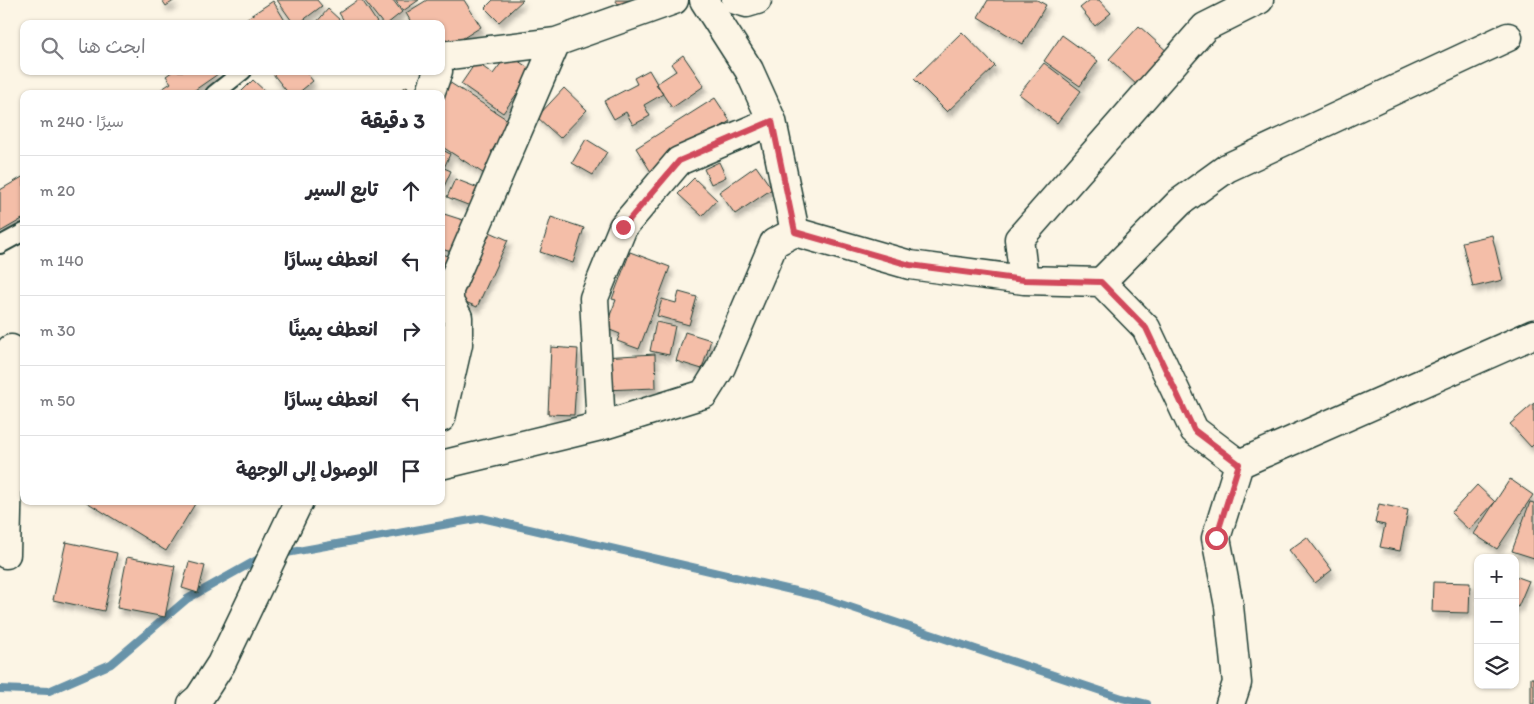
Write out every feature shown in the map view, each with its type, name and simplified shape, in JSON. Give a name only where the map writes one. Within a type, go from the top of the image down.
[{"type":"street","points":[[445,60],[556,42],[674,0]]},
{"type":"street","points":[[704,0],[749,70],[772,121],[795,232]]},
{"type":"street","points":[[736,0],[747,3],[757,0]]},
{"type":"street","points":[[1024,280],[1018,239],[1205,27],[1260,0]]},
{"type":"street","points":[[1101,282],[1180,202],[1227,168],[1508,37]]},
{"type":"street","points":[[445,401],[458,344],[458,317],[449,302],[449,290],[556,42]]},
{"type":"street","points":[[431,90],[436,75]]},
{"type":"street","points":[[601,426],[594,298],[623,227],[679,161],[772,121]]},
{"type":"street","points":[[445,464],[601,426],[704,394],[721,367],[774,242],[795,232],[910,265],[1024,280],[1101,282],[1146,328],[1194,430],[1239,464]]},
{"type":"street","points":[[1230,704],[1237,683],[1229,606],[1216,538],[1239,464],[1534,334]]},
{"type":"street","points":[[6,554],[11,350]]},
{"type":"street","points":[[192,704],[199,698],[221,664],[297,505]]},
{"type":"lane","points":[[219,90],[238,75]]},
{"type":"lane","points":[[0,245],[20,234]]},
{"type":"building","points":[[162,0],[175,0],[166,6]]},
{"type":"building","points":[[277,0],[317,0],[322,6],[303,20],[291,20]]},
{"type":"building","points":[[358,0],[362,0],[375,20],[343,20],[339,13]]},
{"type":"building","points":[[364,0],[393,0],[402,12],[392,20],[380,20]]},
{"type":"building","points":[[395,0],[419,0],[403,11]]},
{"type":"building","points":[[427,0],[464,0],[481,27],[445,50],[445,20],[410,20],[406,13]]},
{"type":"building","points":[[493,0],[523,0],[499,22],[485,8]]},
{"type":"building","points":[[615,0],[639,0],[625,12]]},
{"type":"building","points":[[988,0],[1037,0],[1046,5],[1023,44],[978,17]]},
{"type":"building","points":[[1090,0],[1099,0],[1111,13],[1095,26],[1080,8]]},
{"type":"building","points":[[273,1],[285,20],[244,20]]},
{"type":"building","points":[[328,9],[340,20],[318,20]]},
{"type":"building","points":[[1139,26],[1170,54],[1139,87],[1109,59]]},
{"type":"building","points":[[962,32],[995,66],[947,112],[914,79]]},
{"type":"building","points":[[1062,35],[1098,61],[1080,86],[1044,61]]},
{"type":"building","points":[[508,54],[533,71],[503,113],[461,84],[476,62],[493,74]]},
{"type":"building","points":[[683,55],[704,86],[672,108],[656,84],[676,71],[671,64]]},
{"type":"building","points":[[1044,63],[1081,91],[1057,123],[1019,94]]},
{"type":"building","points":[[649,70],[663,94],[644,105],[650,116],[633,125],[626,112],[614,119],[604,101],[637,84],[634,78]]},
{"type":"building","points":[[217,75],[195,90],[160,90],[171,83],[166,76]]},
{"type":"building","points":[[274,75],[308,75],[313,81],[302,90],[286,90]]},
{"type":"building","points":[[253,80],[264,90],[243,90]]},
{"type":"building","points":[[449,82],[511,122],[491,152],[498,157],[486,175],[445,149],[444,90]]},
{"type":"building","points":[[407,86],[410,90],[401,90]]},
{"type":"building","points":[[564,88],[587,110],[560,138],[537,117]]},
{"type":"building","points":[[715,98],[730,121],[651,172],[636,148]]},
{"type":"building","points":[[586,139],[607,152],[593,175],[572,163]]},
{"type":"building","points":[[445,151],[450,154],[445,166]]},
{"type":"building","points":[[719,162],[726,177],[711,184],[704,169]]},
{"type":"building","points":[[756,166],[772,189],[735,214],[719,192]]},
{"type":"building","points":[[445,168],[451,171],[445,184]]},
{"type":"building","points":[[20,178],[20,220],[0,232],[0,190]]},
{"type":"building","points":[[694,178],[717,200],[702,216],[678,194]]},
{"type":"building","points":[[455,179],[481,189],[473,207],[447,197]]},
{"type":"building","points":[[445,214],[469,222],[459,254],[445,250]]},
{"type":"building","points":[[551,217],[584,228],[573,263],[540,252]]},
{"type":"building","points":[[483,229],[508,240],[477,307],[452,296]]},
{"type":"building","points":[[1492,235],[1503,280],[1473,287],[1462,242]]},
{"type":"building","points":[[630,252],[670,267],[639,349],[617,341],[620,334],[605,328],[616,300],[612,299]]},
{"type":"building","points":[[445,255],[457,260],[445,283]]},
{"type":"building","points":[[679,292],[697,297],[689,325],[657,316],[662,299],[676,303]]},
{"type":"building","points":[[445,318],[449,319],[448,342],[445,342]]},
{"type":"building","points":[[656,322],[675,326],[669,355],[650,351]]},
{"type":"building","points":[[685,332],[711,340],[702,369],[676,361]]},
{"type":"building","points":[[551,347],[578,349],[574,415],[548,414]]},
{"type":"building","points":[[655,354],[656,388],[603,390],[602,357]]},
{"type":"building","points":[[1534,403],[1534,444],[1531,447],[1510,424]]},
{"type":"building","points":[[1510,479],[1533,495],[1497,549],[1474,534]]},
{"type":"building","points":[[1477,485],[1495,502],[1469,530],[1451,513]]},
{"type":"building","points":[[1530,502],[1534,503],[1534,558],[1512,551]]},
{"type":"building","points":[[1379,504],[1408,510],[1400,551],[1380,547],[1385,525],[1375,523]]},
{"type":"building","points":[[91,505],[194,505],[166,551]]},
{"type":"building","points":[[1307,537],[1332,570],[1315,583],[1289,550]]},
{"type":"building","points":[[66,542],[117,553],[104,611],[53,600]]},
{"type":"building","points":[[127,557],[175,566],[165,617],[117,608]]},
{"type":"building","points":[[189,562],[205,566],[198,593],[182,588]]},
{"type":"building","points":[[1519,577],[1529,581],[1519,605]]},
{"type":"building","points":[[1433,582],[1470,583],[1469,613],[1432,612]]},
{"type":"building","points":[[1531,678],[1534,678],[1534,704],[1531,704]]},
{"type":"waterway","points":[[281,554],[482,518],[817,596],[1122,698],[1147,704]]},
{"type":"waterway","points":[[0,689],[49,691],[111,664],[187,599],[262,557]]},
{"type":"route","points":[[623,227],[679,161],[772,121],[795,232],[910,265],[1024,280],[1101,282],[1146,328],[1194,430],[1239,464],[1216,538]]}]
